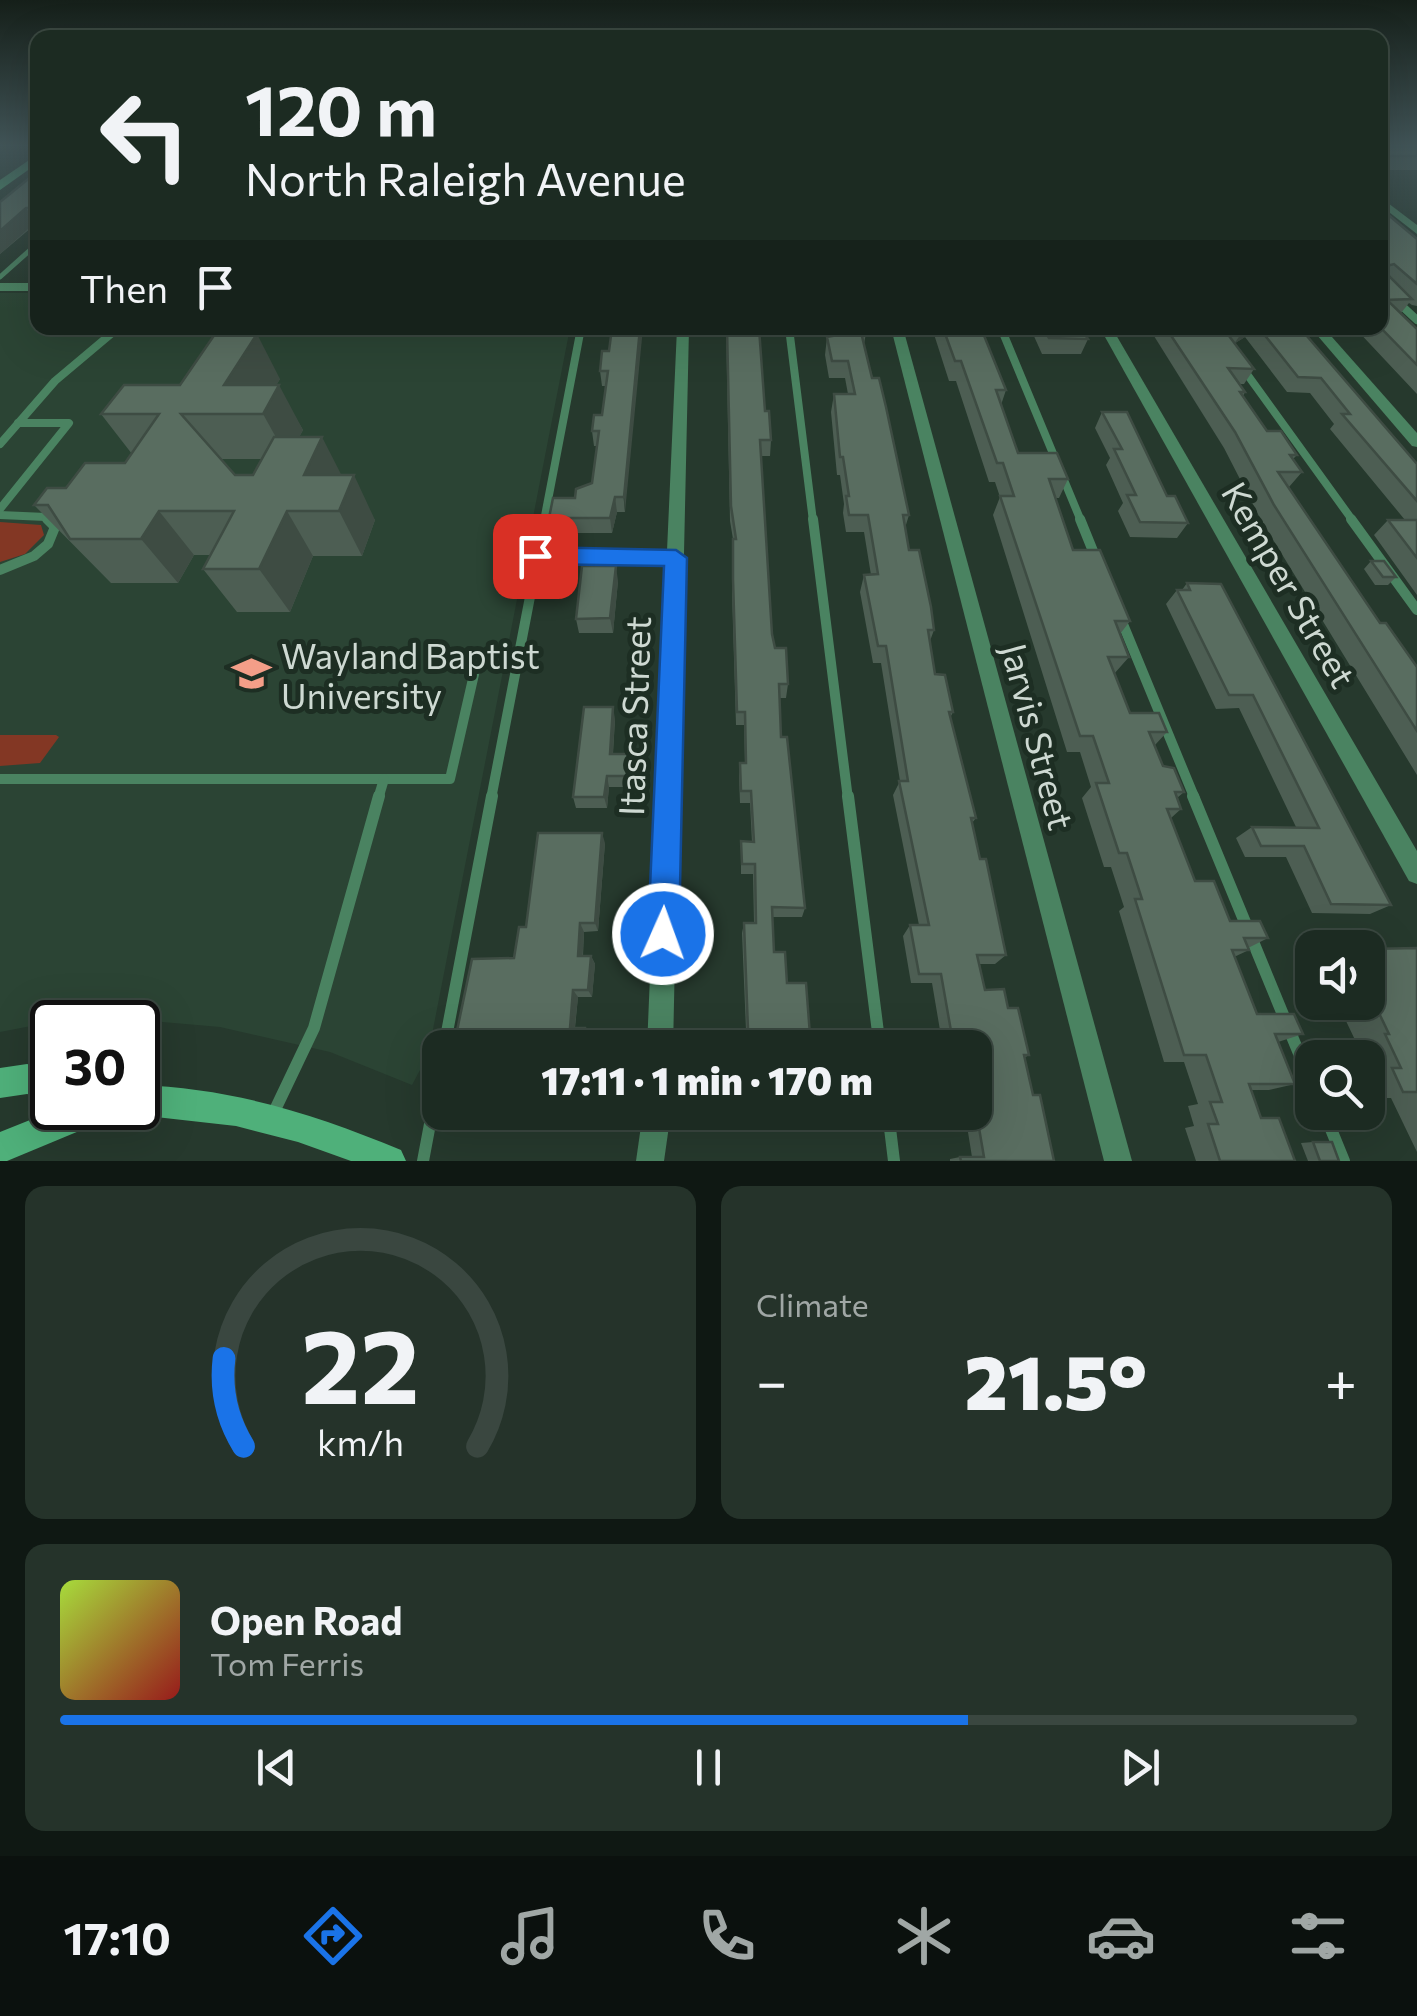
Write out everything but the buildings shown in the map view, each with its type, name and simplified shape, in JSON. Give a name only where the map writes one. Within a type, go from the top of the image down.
[{"type":"main road","points":[[160,1101],[194,1102],[272,1117],[390,1161]]},
{"type":"main road","points":[[0,1148],[44,1130]]},
{"type":"street","points":[[1388,207],[1417,232]]},
{"type":"street","points":[[0,287],[30,287]]},
{"type":"street","name":"Itasca Street","points":[[661,1030],[683,335]]},
{"type":"street","name":"Jarvis Street","points":[[899,335],[1118,1161]]},
{"type":"street","name":"Kemper Street","points":[[1110,335],[1417,873]]},
{"type":"street","points":[[1323,335],[1416,441]]},
{"type":"street","points":[[535,556],[676,558]]},
{"type":"street","points":[[650,1161],[655,1130]]},
{"type":"lane","points":[[0,278],[30,250]]},
{"type":"lane","points":[[1388,292],[1417,320]]},
{"type":"lane","points":[[0,444],[55,381],[110,335]]},
{"type":"lane","points":[[447,1030],[580,335]]},
{"type":"lane","points":[[790,335],[878,1030]]},
{"type":"lane","points":[[1004,335],[1100,568]]},
{"type":"lane","points":[[1236,359],[1417,610]]},
{"type":"lane","points":[[0,512],[69,423],[18,423]]},
{"type":"lane","points":[[0,512],[46,517],[55,527],[52,539],[40,552],[0,570]]},
{"type":"lane","points":[[1115,604],[1295,1043]]},
{"type":"lane","points":[[0,778],[450,779],[478,658]]},
{"type":"lane","points":[[272,1117],[314,1028],[384,779]]},
{"type":"lane","points":[[423,1161],[429,1130]]},
{"type":"lane","points":[[890,1130],[894,1161]]},
{"type":"lane","points":[[1331,1130],[1344,1161]]},
{"type":"shaded area","name":"Wayland Baptist University","points":[[0,293],[30,293],[30,335],[569,335],[433,1030],[422,1030],[422,1066],[412,1085],[330,1052],[220,1027],[160,1022],[160,1000],[30,1000],[30,1026],[0,1032]]},
{"type":"shaded area","points":[[0,522],[41,525],[44,535],[25,554],[0,562]]},
{"type":"shaded area","points":[[0,735],[59,737],[40,763],[0,766]]},
{"type":"place","name":"Wayland Baptist University","points":[[251,674]]},
{"type":"route","points":[[535,556],[676,558],[663,934]]}]
